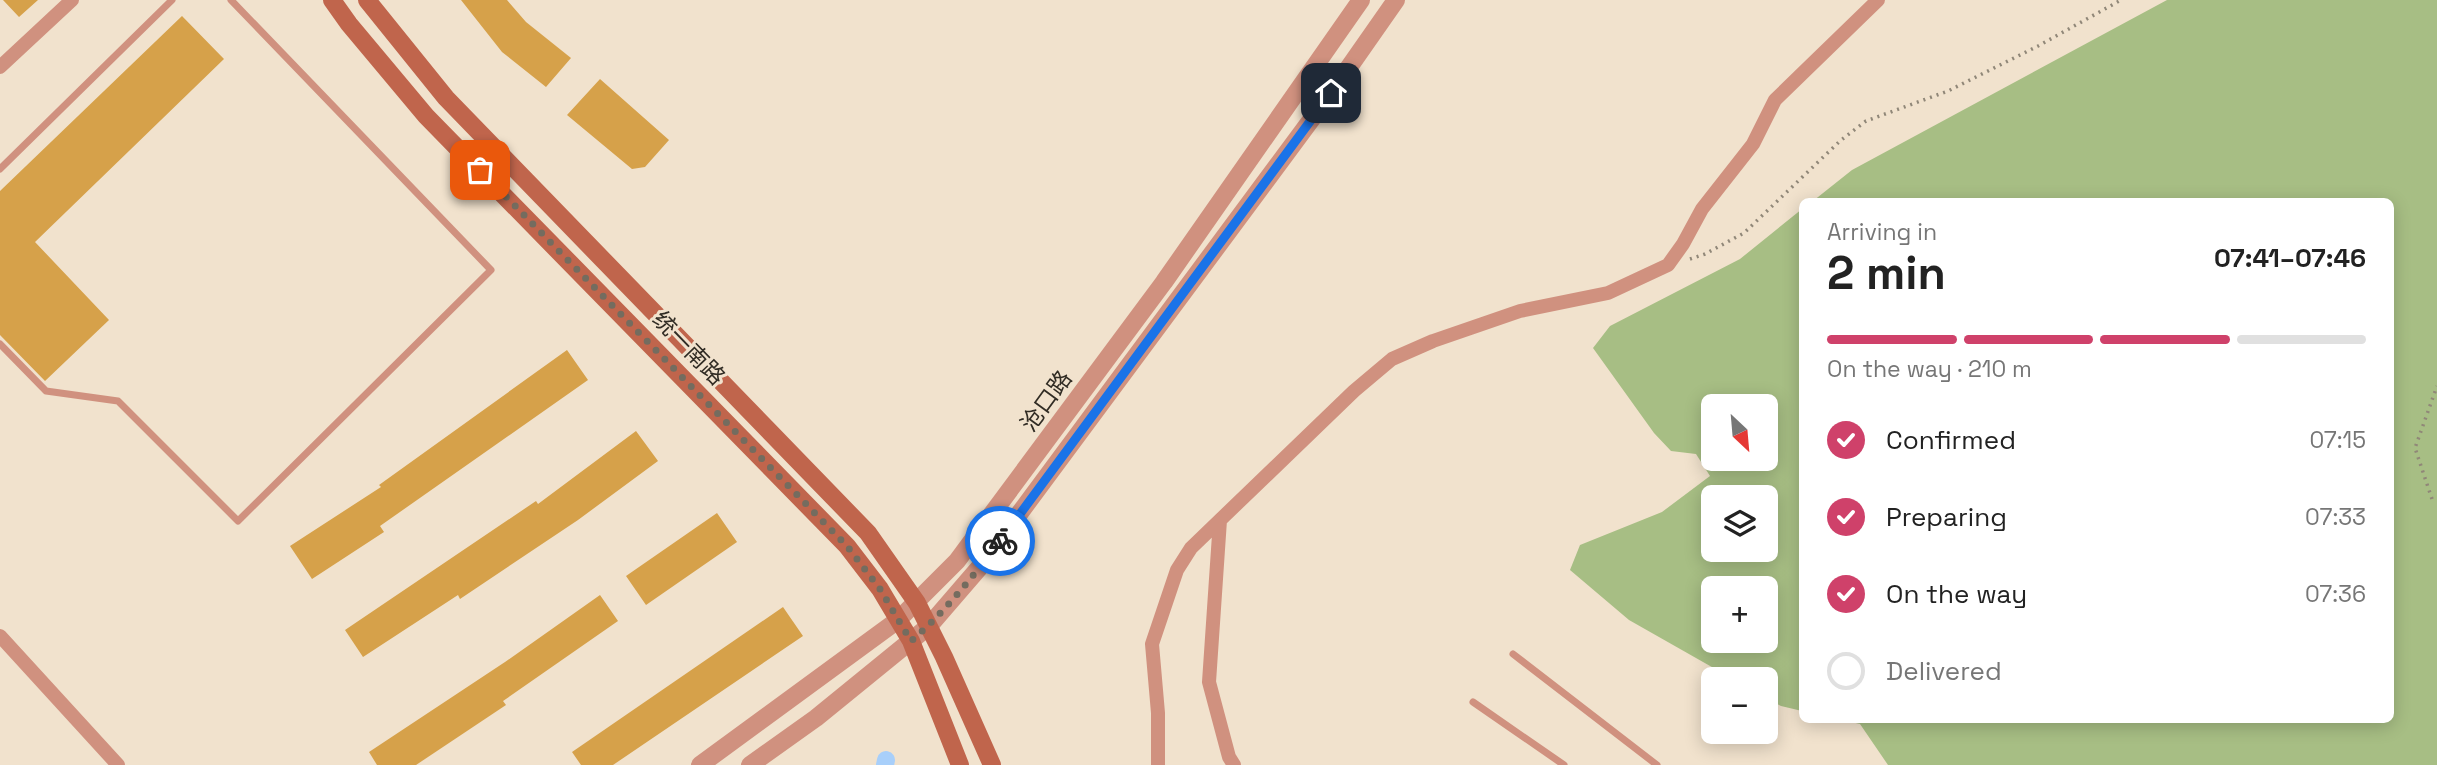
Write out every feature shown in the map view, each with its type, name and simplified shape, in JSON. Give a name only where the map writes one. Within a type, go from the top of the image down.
[{"type":"main road","name":"统一南路","points":[[332,0],[426,116],[847,546],[880,589],[911,641],[960,765]]},
{"type":"main road","name":"统一南路","points":[[367,0],[446,98],[869,533],[917,603],[992,765]]},
{"type":"street","points":[[0,67],[72,0]]},
{"type":"street","name":"沧口路","points":[[701,765],[898,620],[957,561],[1164,282],[1361,0]]},
{"type":"street","name":"沧口路","points":[[750,765],[816,718],[929,626],[979,568],[1323,104],[1396,0]]},
{"type":"street","points":[[1158,765],[1158,713],[1152,644],[1177,570],[1192,548],[1354,391],[1392,359],[1433,341],[1520,311],[1608,293],[1668,265],[1702,209],[1752,144],[1775,100],[1878,0]]},
{"type":"street","points":[[1220,520],[1209,682],[1229,757],[1234,765]]},
{"type":"street","points":[[0,636],[118,765]]},
{"type":"lane","points":[[0,169],[172,0]]},
{"type":"lane","points":[[0,344],[46,391],[118,401],[238,521],[491,270],[231,0]]},
{"type":"lane","points":[[1513,654],[1657,765]]},
{"type":"lane","points":[[1472,702],[1564,765]]},
{"type":"path","points":[[1668,265],[1705,254],[1744,233],[1840,141],[1866,121],[1948,91],[2121,0]]},
{"type":"path","points":[[2432,499],[2415,448],[2437,386]]},
{"type":"green space","points":[[2167,0],[2437,0],[2437,765],[1888,765],[1860,724],[1856,723],[2394,723],[2394,198],[1817,198],[1852,170]]},
{"type":"green space","points":[[1799,211],[1799,710],[1778,704],[1778,667],[1712,667],[1629,620],[1570,570],[1580,545],[1662,512],[1710,476],[1707,471],[1778,471],[1778,394],[1701,394],[1701,462],[1696,454],[1671,451],[1654,433],[1593,348],[1610,326],[1740,259]]},
{"type":"building","points":[[3,0],[38,0],[19,17]]},
{"type":"building","points":[[461,0],[507,0],[526,22],[571,58],[546,87],[502,52]]},
{"type":"building","points":[[182,16],[224,59],[35,242],[109,320],[45,381],[0,335],[0,191]]},
{"type":"building","points":[[600,79],[669,140],[645,167],[632,169],[567,115]]},
{"type":"building","points":[[567,350],[588,380],[380,526],[384,532],[312,579],[290,546],[381,487],[379,485]]},
{"type":"building","points":[[636,431],[658,461],[578,520],[460,599],[458,595],[363,657],[345,630],[536,501],[538,504]]},
{"type":"building","points":[[717,513],[737,542],[646,605],[626,576]]},
{"type":"building","points":[[600,595],[618,621],[503,701],[506,705],[416,765],[377,765],[369,752]]},
{"type":"building","points":[[783,607],[803,636],[613,765],[581,765],[572,752]]},
{"type":"waterway","points":[[885,765],[886,760]]},
{"type":"way so far","points":[[480,170],[847,546],[880,589],[911,641],[929,626],[1000,541]]},
{"type":"route","points":[[1000,541],[1331,93]]}]
